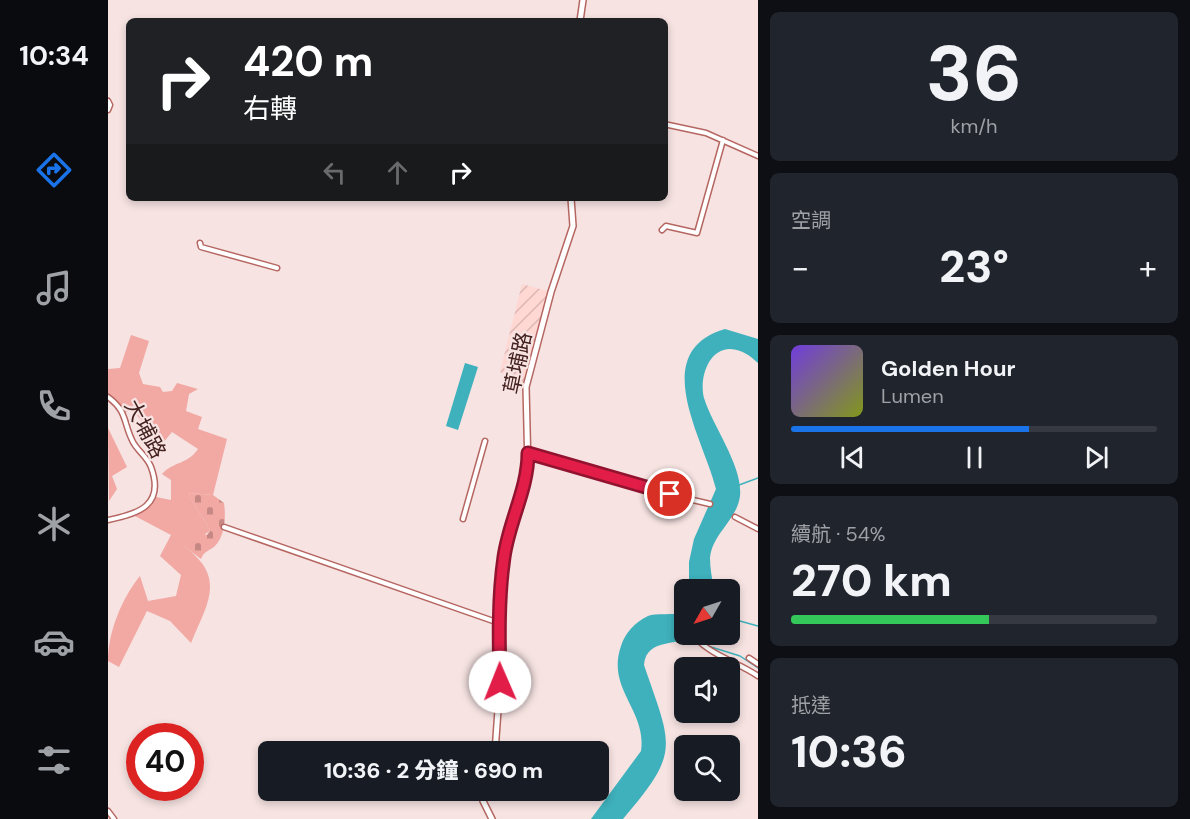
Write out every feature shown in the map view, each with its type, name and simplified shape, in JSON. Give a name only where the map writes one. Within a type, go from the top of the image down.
[{"type":"street","points":[[580,18],[583,0]]},
{"type":"street","points":[[108,101],[110,105],[108,110]]},
{"type":"street","points":[[668,125],[706,133],[758,156]]},
{"type":"street","points":[[662,230],[666,226],[697,233],[723,140]]},
{"type":"street","name":"草埔路","points":[[496,741],[500,682],[499,623],[504,555],[528,469],[527,380],[551,292],[573,226],[571,201]]},
{"type":"street","points":[[200,243],[201,247],[277,268]]},
{"type":"street","name":"大埔路","points":[[108,397],[124,411],[130,438],[151,468],[153,482],[153,497],[146,507],[133,515],[108,520]]},
{"type":"street","points":[[463,519],[485,441]]},
{"type":"street","points":[[528,453],[710,504]]},
{"type":"street","points":[[735,517],[758,529]]},
{"type":"street","points":[[224,527],[499,623]]},
{"type":"street","points":[[702,645],[706,649],[737,662],[758,676]]},
{"type":"street","points":[[749,658],[758,664]]},
{"type":"street","points":[[483,801],[492,819]]},
{"type":"street","points":[[108,811],[114,819]]},
{"type":"shaded area","points":[[522,284],[551,292],[526,387],[500,372]]},
{"type":"green space","points":[[131,335],[149,341],[139,373],[143,384],[160,387],[163,392],[172,391],[177,383],[198,389],[189,394],[186,411],[202,417],[198,429],[227,439],[213,495],[189,493],[210,531],[185,547],[198,558],[210,581],[207,604],[191,643],[170,621],[147,611],[119,667],[108,661],[110,639],[117,616],[133,585],[140,576],[148,601],[176,596],[181,575],[160,556],[171,535],[133,515],[144,508],[151,496],[171,500],[171,480],[162,474],[189,458],[198,449],[172,432],[158,449],[141,436],[141,420],[132,410],[122,414],[108,400],[108,369],[120,368]]},
{"type":"green space","points":[[108,428],[127,467],[112,476],[117,489],[109,501]]},
{"type":"green space","points":[[189,493],[213,495],[224,503],[225,520],[221,537],[201,559],[185,547],[200,533],[207,535],[210,531]]},
{"type":"water","points":[[725,329],[758,339],[758,363],[742,352],[722,350],[711,359],[704,374],[704,398],[737,472],[740,496],[738,505],[712,549],[710,562],[712,579],[689,579],[689,562],[694,539],[716,489],[687,399],[685,377],[689,357],[702,340]]},
{"type":"water","points":[[465,363],[478,367],[458,430],[446,426]]},
{"type":"water","points":[[674,614],[674,642],[651,650],[646,656],[644,665],[665,732],[666,747],[663,762],[655,778],[623,819],[591,819],[604,801],[609,801],[609,795],[641,751],[638,723],[622,687],[618,661],[621,646],[628,632],[643,618]]},
{"type":"waterway","points":[[739,485],[758,478]]},
{"type":"waterway","points":[[740,621],[758,626]]},
{"type":"waterway","points":[[707,645],[740,656],[758,668]]},
{"type":"route","points":[[500,682],[499,623],[504,555],[528,469],[528,453],[670,494]]}]
